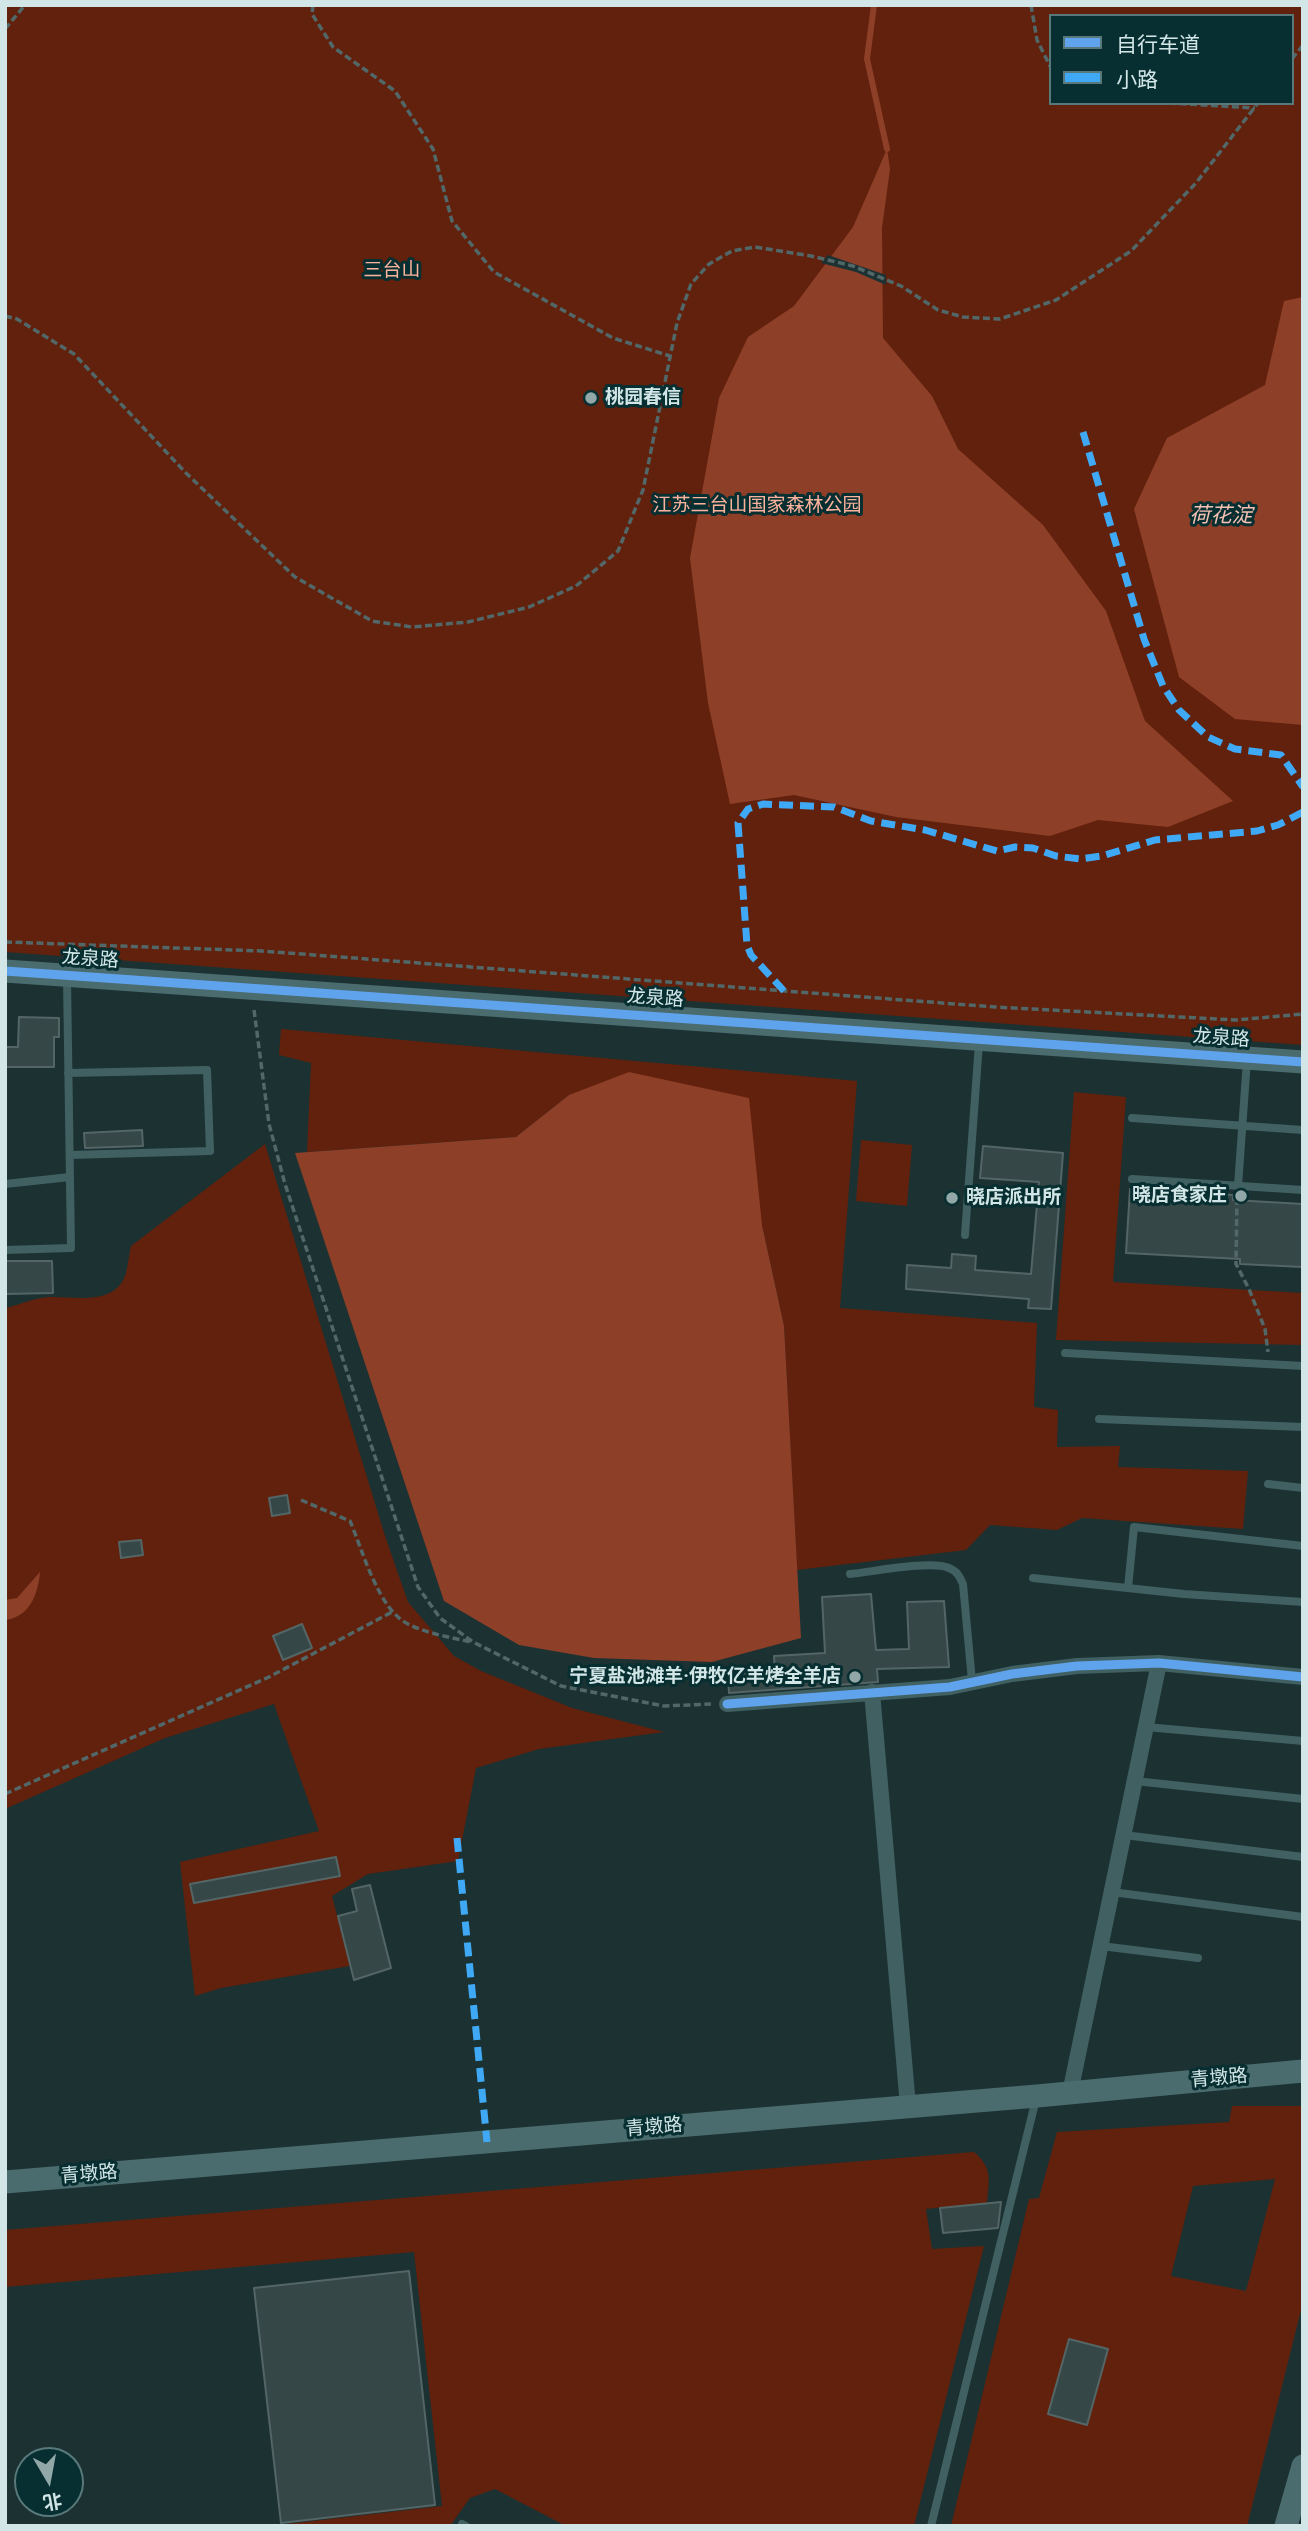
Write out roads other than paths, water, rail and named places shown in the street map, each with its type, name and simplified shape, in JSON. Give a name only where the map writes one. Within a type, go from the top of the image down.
[{"type":"main road","name":"龙泉路","points":[[5,971],[1303,1062]]},
{"type":"main road","name":"青墩路","points":[[5,2182],[1037,2096],[1303,2071]]},
{"type":"main road","points":[[1286,2526],[1303,2466]]},
{"type":"street","points":[[1070,2093],[1159,1663]]},
{"type":"street","points":[[727,1704],[950,1687],[972,1681],[1077,1666],[1159,1663],[1303,1677]]},
{"type":"street","points":[[873,1692],[908,2106]]},
{"type":"lane","points":[[5,1250],[71,1248],[67,976]]},
{"type":"lane","points":[[965,1235],[979,1040]]},
{"type":"lane","points":[[1238,1186],[1247,1058]]},
{"type":"lane","points":[[68,1073],[207,1070],[210,1151],[69,1155]]},
{"type":"lane","points":[[1132,1118],[1303,1130]]},
{"type":"lane","points":[[5,1184],[70,1177]]},
{"type":"lane","points":[[1132,1179],[1303,1190]]},
{"type":"lane","points":[[1065,1353],[1303,1367]]},
{"type":"lane","points":[[1099,1419],[1303,1427]]},
{"type":"lane","points":[[1268,1484],[1303,1488]]},
{"type":"lane","points":[[1128,1588],[1134,1527],[1303,1546]]},
{"type":"lane","points":[[850,1574],[928,1566],[952,1568],[963,1584],[972,1681]]},
{"type":"lane","points":[[1033,1578],[1303,1602]]},
{"type":"lane","points":[[1146,1727],[1303,1741]]},
{"type":"lane","points":[[1135,1781],[1303,1799]]},
{"type":"lane","points":[[1124,1835],[1303,1857]]},
{"type":"lane","points":[[1112,1892],[1303,1917]]},
{"type":"lane","points":[[1101,1946],[1198,1958]]},
{"type":"lane","points":[[931,2526],[1037,2096]]},
{"type":"water","points":[[887,149],[890,169],[882,228],[883,338],[932,396],[958,449],[1043,525],[1106,611],[1145,721],[1233,801],[1168,827],[1098,820],[1050,836],[896,817],[794,795],[730,804],[708,703],[690,558],[719,398],[748,337],[794,306],[853,227]]},
{"type":"water","name":"荷花淀","points":[[1303,297],[1303,725],[1235,719],[1179,677],[1134,509],[1167,438],[1265,385],[1284,301]]},
{"type":"water","points":[[629,1072],[749,1098],[762,1225],[784,1326],[801,1638],[712,1662],[594,1658],[519,1645],[444,1601],[295,1153],[516,1137],[569,1095]]},
{"type":"water","points":[[40,1572],[35,1596],[27,1609],[14,1618],[5,1620],[5,1600],[17,1598]]},
{"type":"waterway","points":[[874,5],[867,59],[887,149]]},
{"type":"place","name":"桃园春信","points":[[591,398]]},
{"type":"place","name":"晓店食家庄","points":[[1241,1196]]},
{"type":"place","name":"晓店派出所","points":[[952,1198]]},
{"type":"place","name":"宁夏盐池滩羊·伊牧亿羊烤全羊店","points":[[855,1677]]},
{"type":"park label","name":"三台山","points":[[392,271]]},
{"type":"park label","name":"江苏三台山国家森林公园","points":[[757,506]]}]
